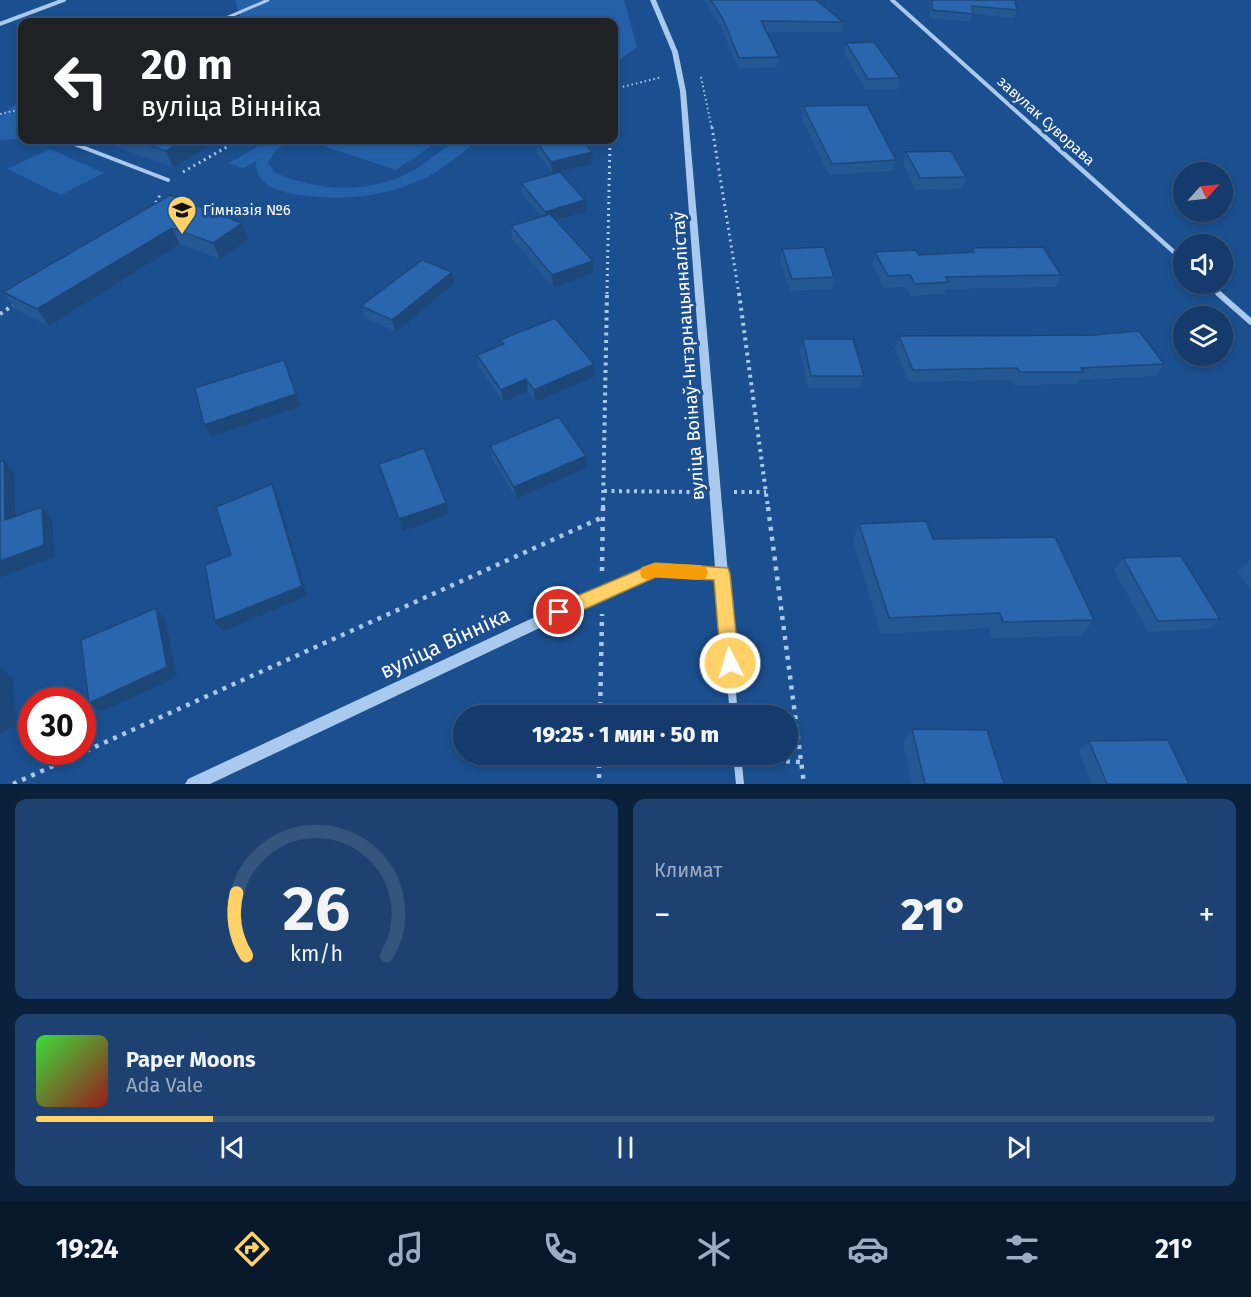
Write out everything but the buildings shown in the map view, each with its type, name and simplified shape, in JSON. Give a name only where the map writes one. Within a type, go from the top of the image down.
[{"type":"street","points":[[0,24],[64,0]]},
{"type":"street","name":"вуліца Воінаў-Інтэрнацыяналістаў","points":[[653,0],[675,52],[683,91],[733,705]]},
{"type":"street","name":"завулак Суворава","points":[[892,0],[1173,251]]},
{"type":"street","points":[[1219,294],[1251,322]]},
{"type":"street","name":"вуліца Вінніка","points":[[193,784],[602,592],[655,570],[722,574]]},
{"type":"street","points":[[739,765],[740,784]]},
{"type":"lane","points":[[226,18],[268,0]]},
{"type":"lane","points":[[74,144],[168,180]]},
{"type":"path","points":[[699,67],[716,147],[744,324],[804,784]]},
{"type":"path","points":[[618,88],[661,78],[665,71]]},
{"type":"path","points":[[0,114],[18,110]]},
{"type":"path","points":[[150,215],[168,180],[232,144]]},
{"type":"path","points":[[600,705],[610,144]]},
{"type":"path","points":[[0,314],[20,301]]},
{"type":"path","points":[[604,491],[766,492]]},
{"type":"path","points":[[13,784],[603,518]]},
{"type":"path","points":[[599,765],[599,784]]},
{"type":"shaded area","points":[[235,0],[624,0],[637,47],[618,60],[618,18],[240,18]]},
{"type":"shaded area","points":[[18,102],[18,139],[0,140],[0,116]]},
{"type":"shaded area","points":[[262,144],[285,144],[275,151],[268,163],[274,172],[309,184],[347,188],[384,183],[418,168],[451,144],[474,144],[423,179],[390,191],[357,197],[305,196],[288,193],[270,186],[261,179],[256,168],[256,161],[243,169],[229,163]]},
{"type":"shaded area","points":[[317,144],[434,144],[396,170]]},
{"type":"shaded area","points":[[50,149],[104,173],[61,195],[7,169]]},
{"type":"slow traffic","points":[[648,573],[655,570],[700,572]]},
{"type":"place","name":"Гімназія №6","points":[[182,236]]},
{"type":"route","points":[[559,612],[655,570],[722,574],[730,663]]}]
